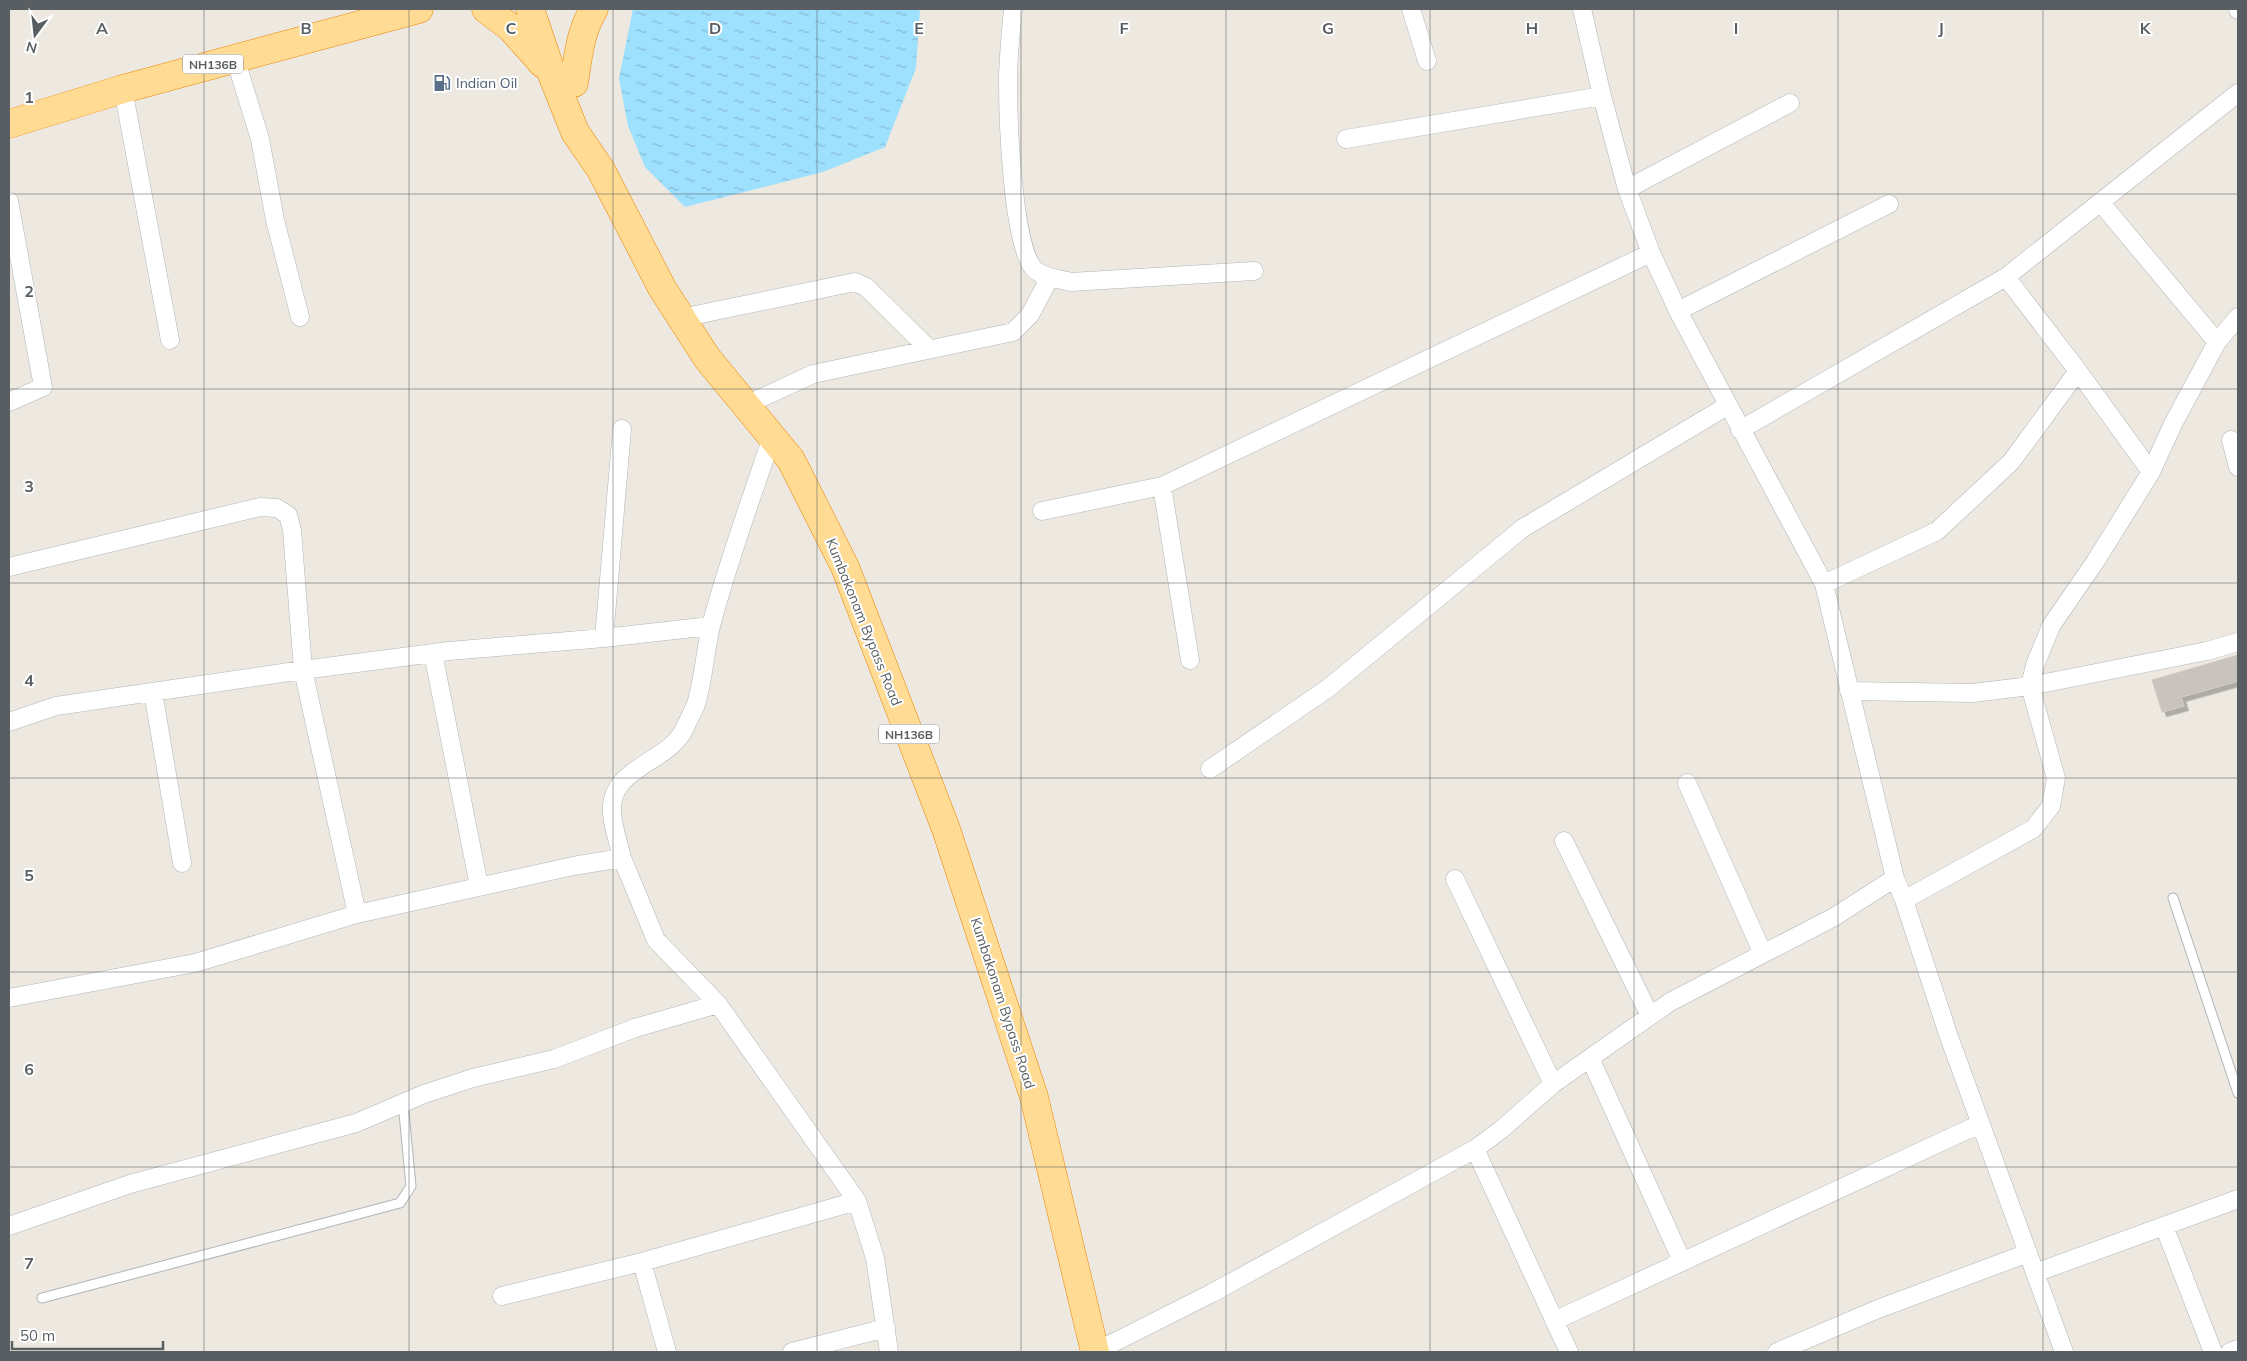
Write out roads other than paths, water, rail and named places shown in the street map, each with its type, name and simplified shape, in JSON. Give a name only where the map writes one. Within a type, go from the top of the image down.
[{"type":"highway","name":"NH136B","points":[[9,124],[122,89],[419,9]]},
{"type":"highway","points":[[486,9],[511,28],[564,80],[586,22],[594,9]]},
{"type":"highway","name":"Kumbakonam Bypass Road","points":[[530,9],[564,80]]},
{"type":"highway","name":"Kumbakonam Bypass Road","points":[[551,9],[575,132],[601,170],[662,288],[707,358],[791,460],[845,567],[946,829],[1034,1097],[1095,1352]]},
{"type":"street","points":[[1013,9],[1008,81],[1012,168],[1022,242],[1035,270],[1050,277],[1071,282],[1254,271]]},
{"type":"street","points":[[1412,9],[1427,61]]},
{"type":"street","points":[[1582,9],[1602,96],[1627,189],[1651,253],[1678,311],[1727,406],[1824,584],[1895,878],[1904,900],[1948,1037],[2064,1352]]},
{"type":"street","points":[[235,58],[260,139],[276,220],[300,317]]},
{"type":"street","points":[[122,89],[170,340]]},
{"type":"street","points":[[1740,430],[2006,276],[2101,203],[2238,93]]},
{"type":"street","points":[[1346,139],[1602,96]]},
{"type":"street","points":[[1627,189],[1790,103]]},
{"type":"street","points":[[9,201],[44,387],[9,402]]},
{"type":"street","points":[[2101,203],[2216,342]]},
{"type":"street","points":[[1678,311],[1890,204]]},
{"type":"street","points":[[1042,511],[1162,486],[1651,253]]},
{"type":"street","points":[[2006,276],[2151,472]]},
{"type":"street","points":[[746,405],[813,374],[1013,332],[1030,315],[1050,277]]},
{"type":"street","points":[[681,318],[855,282],[866,287],[929,349]]},
{"type":"street","points":[[1904,900],[2033,829],[2051,806],[2056,778],[2030,686],[2035,665],[2050,626],[2095,562],[2151,472],[2173,424],[2216,342],[2238,317]]},
{"type":"street","points":[[1824,584],[1937,531],[2011,462],[2078,371]]},
{"type":"street","points":[[1210,769],[1327,689],[1523,528],[1727,406]]},
{"type":"street","points":[[604,638],[622,429]]},
{"type":"street","points":[[772,437],[724,580],[711,626],[696,704],[683,731],[661,756],[625,777],[616,789],[612,801],[612,814],[622,858],[656,940],[718,1004],[856,1200],[875,1258],[889,1352]]},
{"type":"street","points":[[2231,440],[2238,467]]},
{"type":"street","points":[[1162,486],[1190,660]]},
{"type":"street","points":[[9,567],[260,507],[277,508],[288,515],[292,530],[303,670],[357,914]]},
{"type":"street","points":[[9,722],[56,706],[303,670],[433,653],[604,638],[711,626]]},
{"type":"street","points":[[1849,691],[1973,693],[2030,686],[2207,651],[2238,642]]},
{"type":"street","points":[[433,653],[478,886]]},
{"type":"street","points":[[153,692],[182,863]]},
{"type":"street","points":[[1686,783],[1763,954]]},
{"type":"street","points":[[1564,841],[1650,1016]]},
{"type":"street","points":[[9,998],[195,963],[357,914],[478,886],[622,858]]},
{"type":"street","points":[[1095,1352],[1212,1293],[1475,1149],[1502,1129],[1553,1084],[1670,1002],[1834,917],[1895,878]]},
{"type":"street","points":[[1455,879],[1553,1084]]},
{"type":"street","points":[[9,1226],[130,1184],[356,1124],[403,1103],[473,1078],[554,1059],[635,1028],[718,1004]]},
{"type":"street","points":[[1590,1058],[1682,1261]]},
{"type":"street","points":[[1554,1321],[1980,1124]]},
{"type":"street","points":[[1475,1149],[1568,1352]]},
{"type":"street","points":[[2035,1273],[2238,1199]]},
{"type":"street","points":[[502,1296],[642,1262],[856,1200]]},
{"type":"street","points":[[2164,1226],[2213,1352]]},
{"type":"street","points":[[1776,1352],[1878,1309],[2028,1253]]},
{"type":"street","points":[[642,1262],[667,1352]]},
{"type":"street","points":[[792,1352],[886,1328]]},
{"type":"street","points":[[2230,1352],[2238,1349]]},
{"type":"lane","points":[[2173,898],[2238,1093]]},
{"type":"lane","points":[[42,1298],[400,1203],[411,1186],[403,1103]]},
{"type":"water","points":[[633,9],[920,9],[916,68],[885,147],[823,172],[685,207],[645,167],[628,126],[619,78]]},
{"type":"place","name":"Indian Oil","points":[[442,83]]}]
